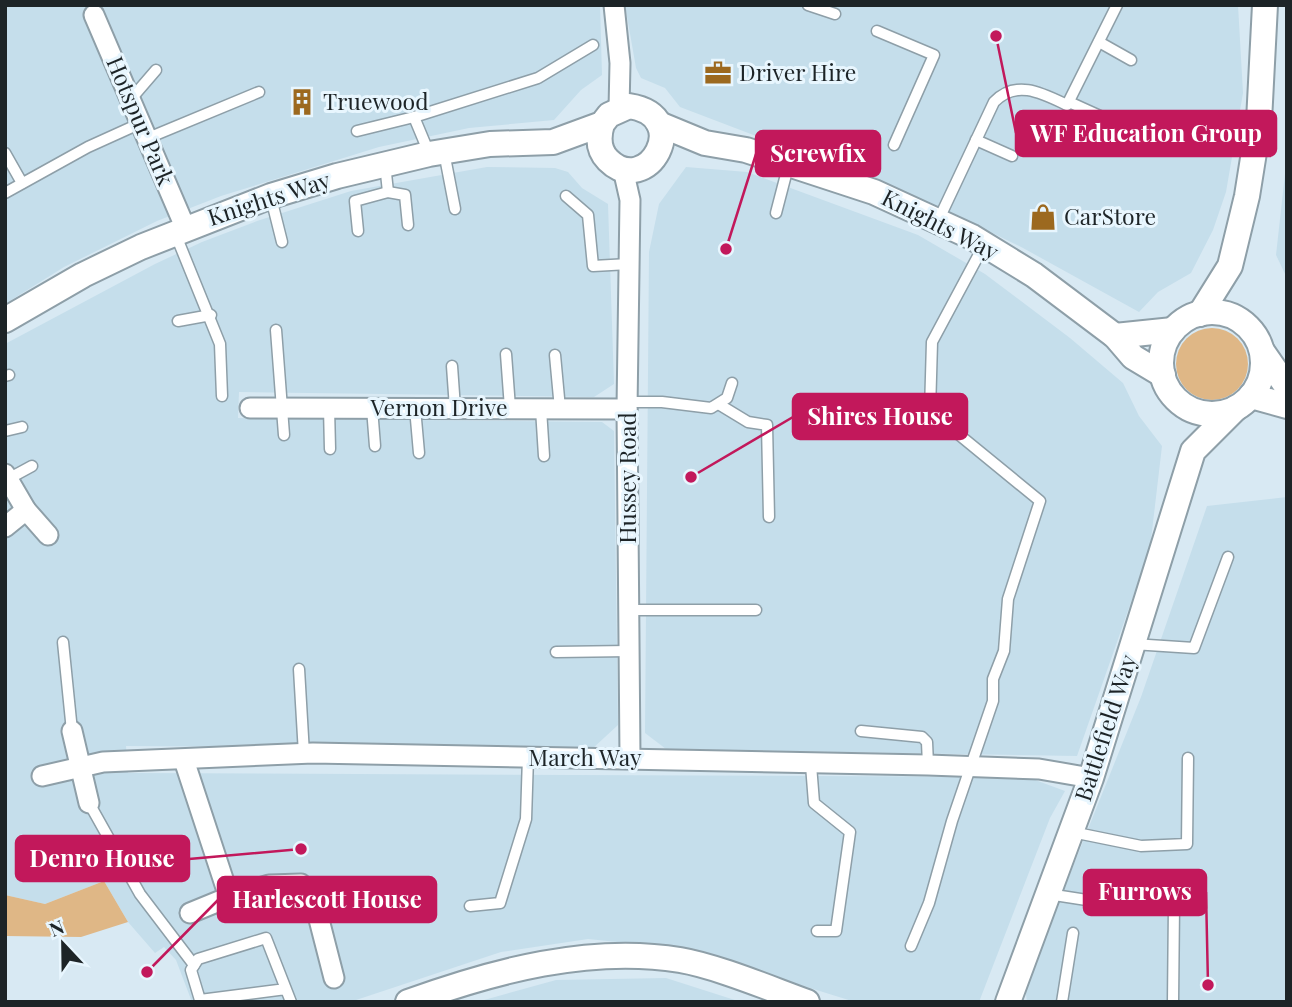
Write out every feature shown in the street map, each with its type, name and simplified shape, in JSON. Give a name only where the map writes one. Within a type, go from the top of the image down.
[{"type":"street","points":[[614,5],[620,63],[639,129],[599,144],[614,162]]},
{"type":"street","points":[[1115,336],[1173,330],[1200,313],[1230,266],[1247,195],[1259,121],[1265,5]]},
{"type":"street","name":"Hotspur Park","points":[[94,15],[144,131],[180,230]]},
{"type":"street","name":"Knights Way","points":[[553,142],[641,169],[639,129]]},
{"type":"street","name":"Knights Way","points":[[5,320],[83,275],[180,230],[271,196],[385,163],[436,153],[491,144],[553,142],[639,129],[789,163],[874,192],[937,221],[985,245],[1034,275],[1115,336],[1133,357],[1163,375]]},
{"type":"street","name":"Hussey Road","points":[[630,757],[627,405],[629,264],[630,200],[639,129]]},
{"type":"street","name":"Hussey Road","points":[[614,162],[630,200]]},
{"type":"street","points":[[1230,266],[1241,321]]},
{"type":"street","points":[[1200,313],[1229,315],[1241,321],[1257,339],[1262,351],[1287,387]]},
{"type":"street","points":[[1173,330],[1163,351],[1163,375],[1176,399],[1193,451]]},
{"type":"street","name":"Battlefield Way","points":[[1008,1002],[1091,778],[1193,451],[1243,402],[1262,374],[1262,351]]},
{"type":"street","points":[[1176,399],[1189,408],[1204,413],[1221,413],[1243,402],[1287,406]]},
{"type":"street","name":"Vernon Drive","points":[[250,408],[551,409],[627,405]]},
{"type":"street","points":[[7,477],[26,510],[48,535]]},
{"type":"street","points":[[5,527],[26,510]]},
{"type":"street","points":[[72,731],[89,803]]},
{"type":"street","name":"March Way","points":[[42,776],[79,766],[134,760],[304,754],[630,757],[811,765],[928,765],[1039,769],[1091,778]]},
{"type":"street","points":[[184,760],[229,897]]},
{"type":"street","points":[[190,913],[229,897],[286,883],[301,884],[314,900],[334,978]]},
{"type":"street","points":[[408,1002],[550,963],[626,954],[683,960],[807,1002]]},
{"type":"lane","points":[[808,5],[835,14]]},
{"type":"lane","points":[[937,221],[994,103],[1003,92],[1038,91],[1068,106],[1117,5]]},
{"type":"lane","points":[[877,31],[934,55],[894,145]]},
{"type":"lane","points":[[1099,42],[1131,60]]},
{"type":"lane","points":[[357,131],[414,117],[538,78],[593,45]]},
{"type":"lane","points":[[131,99],[156,70]]},
{"type":"lane","points":[[5,193],[89,146],[144,131],[259,92]]},
{"type":"lane","points":[[1069,102],[1111,121]]},
{"type":"lane","points":[[414,117],[436,153],[455,209]]},
{"type":"lane","points":[[976,140],[1012,156]]},
{"type":"lane","points":[[5,153],[22,183]]},
{"type":"lane","points":[[385,163],[388,192]]},
{"type":"lane","points":[[776,213],[789,163]]},
{"type":"lane","points":[[358,231],[355,201],[388,192],[405,195],[408,225]]},
{"type":"lane","points":[[271,196],[282,242]]},
{"type":"lane","points":[[566,196],[588,215],[593,266],[629,264]]},
{"type":"lane","points":[[180,230],[220,344],[222,396]]},
{"type":"lane","points":[[911,946],[929,904],[993,701],[993,679],[1004,652],[1008,599],[1040,501],[930,411],[932,342],[985,245]]},
{"type":"lane","points":[[177,321],[211,315]]},
{"type":"lane","points":[[276,330],[284,435]]},
{"type":"lane","points":[[506,354],[510,408]]},
{"type":"lane","points":[[544,456],[555,355]]},
{"type":"lane","points":[[452,366],[455,408]]},
{"type":"lane","points":[[627,405],[711,408],[720,405],[727,398],[732,383]]},
{"type":"lane","points":[[720,405],[748,422],[767,425],[769,517]]},
{"type":"lane","points":[[329,408],[330,449]]},
{"type":"lane","points":[[372,408],[375,446]]},
{"type":"lane","points":[[415,408],[419,453]]},
{"type":"lane","points":[[5,431],[23,427]]},
{"type":"lane","points":[[7,477],[32,466]]},
{"type":"lane","points":[[1133,644],[1194,648],[1228,557]]},
{"type":"lane","points":[[629,610],[756,610]]},
{"type":"lane","points":[[63,642],[72,731]]},
{"type":"lane","points":[[556,652],[629,651]]},
{"type":"lane","points":[[299,669],[304,754]]},
{"type":"lane","points":[[861,731],[922,737],[927,742],[928,765]]},
{"type":"lane","points":[[470,906],[500,903],[526,819],[528,757]]},
{"type":"lane","points":[[1072,832],[1141,846],[1187,844],[1188,758]]},
{"type":"lane","points":[[811,765],[814,803],[850,832],[836,931],[817,931]]},
{"type":"lane","points":[[89,803],[140,894],[194,965]]},
{"type":"lane","points":[[1047,894],[1106,903],[1174,905],[1172,1002]]},
{"type":"lane","points":[[1062,1002],[1073,933]]},
{"type":"lane","points":[[286,989],[201,1000],[191,970],[198,959],[266,939],[286,989],[291,1002]]},
{"type":"shaded area","points":[[5,5],[600,5],[602,75],[581,90],[554,120],[469,128],[379,147],[221,196],[157,221],[64,267],[5,304]]},
{"type":"shaded area","points":[[625,5],[1238,5],[1243,93],[1226,192],[1213,230],[1191,273],[1158,292],[1139,312],[1023,248],[929,202],[680,107],[665,88],[641,78],[636,68]]},
{"type":"shaded area","points":[[1287,156],[1287,278],[1276,255]]},
{"type":"shaded area","points":[[487,167],[555,168],[568,172],[582,188],[608,204],[614,384],[594,397],[239,392],[238,418],[602,422],[614,431],[618,725],[592,749],[126,746],[128,773],[1027,777],[1065,791],[1050,818],[979,1002],[855,1002],[685,949],[588,939],[501,952],[350,1002],[192,1002],[176,960],[164,947],[155,953],[128,922],[104,881],[45,904],[5,895],[5,344],[155,264],[257,221],[351,191]]},
{"type":"shaded area","points":[[686,167],[747,172],[918,235],[985,274],[1070,338],[1123,383],[1139,416],[1162,446],[1150,548],[1077,756],[666,749],[645,733],[649,252],[659,204]]},
{"type":"shaded area","points":[[1212,328],[1226,331],[1238,338],[1245,350],[1248,364],[1245,378],[1238,390],[1226,397],[1212,400],[1198,397],[1186,390],[1179,378],[1176,364],[1179,350],[1186,338],[1198,331]]},
{"type":"shaded area","points":[[1287,497],[1287,1002],[1027,1002],[1025,986],[1141,697],[1207,506]]},
{"type":"shaded area","points":[[104,881],[128,922],[81,937],[5,936],[5,895],[45,904]]},
{"type":"shaded area","points":[[666,978],[741,1002],[477,1002],[556,980]]},
{"type":"place","name":"WF Education Group","points":[[996,36]]},
{"type":"place","name":"Driver Hire","points":[[718,73]]},
{"type":"place","name":"Truewood","points":[[302,102]]},
{"type":"place","name":"CarStore","points":[[1043,217]]},
{"type":"place","name":"Screwfix","points":[[726,249]]},
{"type":"place","name":"Shires House","points":[[691,477]]},
{"type":"place","name":"Denro House","points":[[301,849]]},
{"type":"place","name":"Harlescott House","points":[[147,972]]},
{"type":"place","name":"Furrows","points":[[1208,985]]}]
